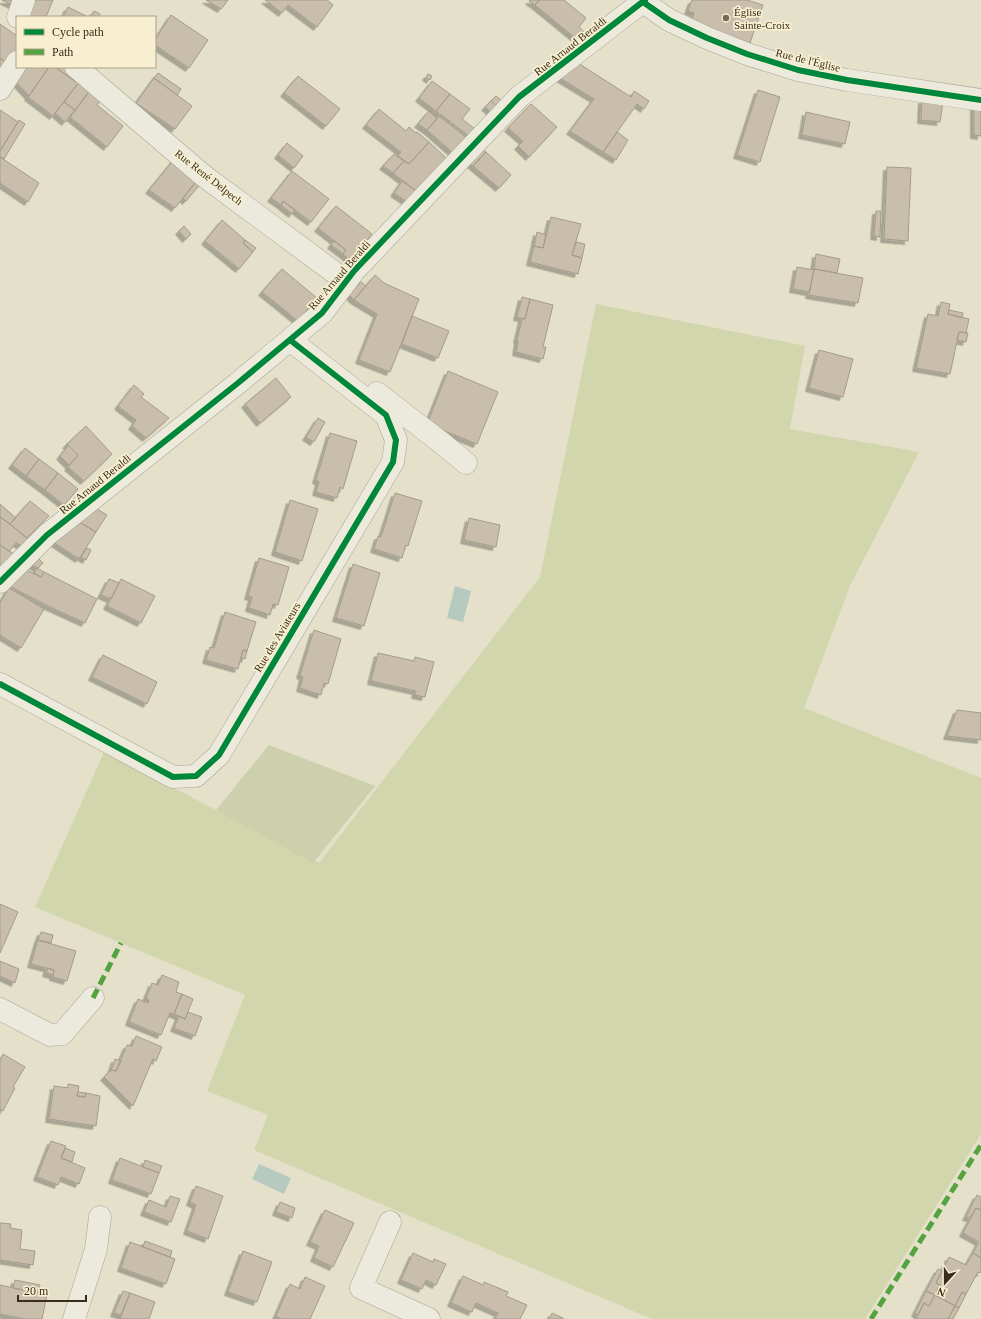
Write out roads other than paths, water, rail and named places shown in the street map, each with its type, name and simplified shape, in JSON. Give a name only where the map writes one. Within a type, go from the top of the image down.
[{"type":"street","points":[[18,16],[24,0]]},
{"type":"street","name":"Rue de l'Église","points":[[644,1],[669,20],[707,38],[747,54],[798,70],[847,80],[981,100]]},
{"type":"street","name":"Rue Arnaud Beraldi","points":[[0,582],[47,535],[238,383],[322,313],[354,271],[519,97],[644,1]]},
{"type":"street","points":[[0,89],[16,64]]},
{"type":"street","name":"Rue René Delpech","points":[[77,68],[204,176],[346,282]]},
{"type":"street","points":[[294,336],[443,444],[466,463]]},
{"type":"street","name":"Rue des Aviateurs","points":[[0,684],[173,777],[196,776],[219,755],[393,462],[396,440],[386,415],[294,336]]},
{"type":"street","points":[[0,1009],[50,1035],[62,1034],[93,998]]},
{"type":"street","points":[[74,1319],[96,1249],[100,1217]]},
{"type":"street","points":[[390,1222],[361,1288],[429,1319]]},
{"type":"place","name":"Église Sainte-Croix","points":[[726,18]]}]
